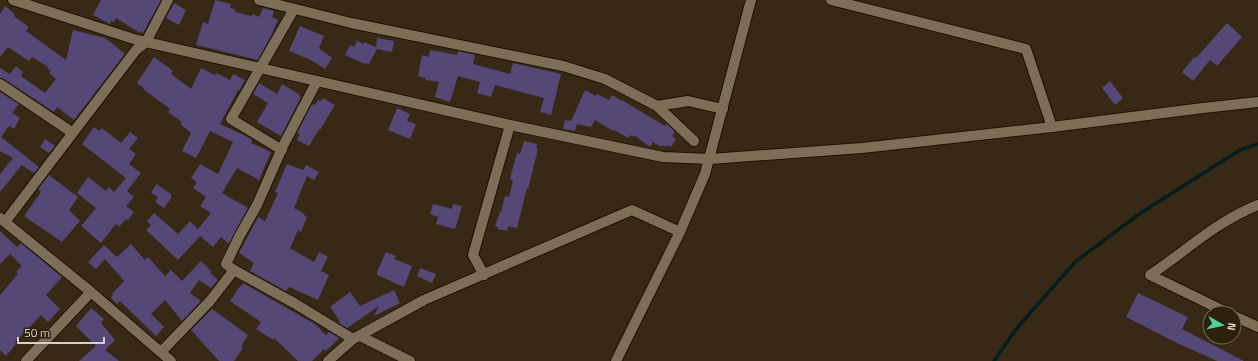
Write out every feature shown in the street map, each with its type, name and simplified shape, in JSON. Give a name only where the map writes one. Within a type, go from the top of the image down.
[{"type":"street","points":[[13,0],[146,42],[510,125],[663,157],[710,159],[862,148],[1258,102]]},
{"type":"street","points":[[168,0],[146,42],[136,50],[3,220],[91,292],[171,361]]},
{"type":"street","points":[[259,0],[351,22],[563,66],[605,79],[656,106],[694,141]]},
{"type":"street","points":[[616,361],[680,232],[705,174],[751,0]]},
{"type":"street","points":[[831,0],[1026,49],[1052,127]]},
{"type":"street","points":[[282,150],[231,119],[294,9]]},
{"type":"street","points":[[317,81],[282,150],[257,205],[226,264],[234,270],[357,338],[410,361]]},
{"type":"street","points":[[0,84],[73,132]]},
{"type":"street","points":[[656,106],[688,101],[722,109]]},
{"type":"street","points":[[484,275],[472,255],[510,125]]},
{"type":"street","points":[[1212,305],[1150,275],[1208,232],[1243,211],[1258,205]]},
{"type":"street","points":[[328,361],[357,338],[424,300],[632,210],[680,232]]},
{"type":"street","points":[[161,352],[210,301],[234,270]]},
{"type":"street","points":[[26,361],[91,292]]},
{"type":"street","points":[[1242,320],[1258,327]]},
{"type":"building","points":[[101,0],[161,0],[143,33],[141,31],[140,33],[116,18],[114,22],[111,21],[110,24],[93,15]]},
{"type":"building","points":[[215,0],[231,4],[230,8],[235,9],[235,12],[251,16],[253,14],[259,17],[263,8],[274,11],[272,17],[278,20],[258,60],[196,45],[203,22],[208,24]]},
{"type":"building","points":[[174,3],[186,10],[179,25],[166,18]]},
{"type":"building","points":[[5,6],[15,14],[14,16],[29,27],[26,31],[66,60],[73,30],[105,38],[125,54],[74,120],[57,107],[54,112],[4,79],[0,78],[0,68],[10,74],[16,66],[23,72],[21,76],[45,93],[56,79],[49,73],[51,71],[47,68],[48,67],[32,57],[29,61],[8,47],[0,57],[0,14]]},
{"type":"building","points":[[1227,23],[1242,37],[1217,66],[1210,60],[1193,81],[1182,72],[1194,57],[1196,58]]},
{"type":"building","points":[[300,26],[324,36],[319,48],[332,58],[325,69],[311,60],[289,51]]},
{"type":"building","points":[[377,38],[394,41],[392,52],[377,49],[369,64],[365,64],[345,55],[350,45],[354,47],[357,41],[376,47]]},
{"type":"building","points":[[430,50],[457,55],[458,51],[475,55],[473,64],[510,74],[513,63],[561,74],[551,115],[540,112],[544,98],[495,85],[491,97],[477,93],[480,82],[458,76],[450,102],[435,97],[439,82],[426,80],[425,78],[418,76],[422,55],[429,57]]},
{"type":"building","points":[[154,57],[173,71],[171,74],[191,89],[201,68],[230,80],[233,74],[245,80],[220,124],[244,135],[252,140],[251,143],[271,152],[259,180],[237,168],[222,193],[248,208],[229,244],[221,237],[213,247],[200,236],[178,260],[146,230],[151,225],[147,221],[154,213],[178,234],[190,221],[198,229],[211,213],[200,206],[206,197],[193,188],[197,182],[191,178],[200,164],[218,174],[233,142],[210,131],[196,158],[182,151],[191,133],[180,124],[182,122],[168,112],[170,109],[137,83]]},
{"type":"building","points":[[1110,81],[1123,98],[1115,105],[1102,88]]},
{"type":"building","points":[[259,83],[277,94],[282,84],[301,97],[281,136],[257,122],[268,103],[253,94]]},
{"type":"building","points":[[585,90],[596,96],[597,94],[609,100],[612,95],[622,100],[665,126],[666,124],[669,126],[675,132],[672,136],[676,139],[671,147],[662,145],[661,147],[653,142],[650,147],[634,135],[633,137],[630,135],[628,138],[595,120],[591,127],[577,124],[575,131],[563,129],[565,120],[571,121]]},
{"type":"building","points":[[0,92],[19,104],[12,113],[20,118],[14,129],[9,126],[1,137],[39,167],[34,173],[22,165],[0,192],[0,174],[13,158],[0,151]]},
{"type":"building","points":[[323,98],[335,105],[309,146],[297,140],[300,134],[297,133],[312,104],[315,105],[318,100],[321,101]]},
{"type":"building","points":[[397,108],[410,114],[407,121],[416,124],[410,139],[388,130]]},
{"type":"building","points":[[94,127],[99,131],[102,128],[121,143],[130,132],[138,138],[129,149],[136,154],[129,164],[141,173],[127,191],[134,197],[126,206],[134,212],[128,220],[126,219],[119,227],[116,224],[101,243],[81,226],[96,208],[77,193],[88,177],[106,191],[109,187],[114,192],[126,178],[82,144]]},
{"type":"building","points":[[45,139],[55,146],[49,153],[40,147]]},
{"type":"building","points":[[524,141],[537,144],[536,148],[538,149],[517,228],[508,226],[507,231],[498,229],[498,227],[495,226],[501,212],[505,196],[509,197],[513,180],[510,179],[513,167],[517,153],[520,154]]},
{"type":"building","points":[[287,164],[303,170],[306,165],[319,172],[314,180],[307,176],[294,208],[305,214],[304,216],[307,217],[301,232],[298,230],[290,248],[314,262],[319,252],[328,257],[321,271],[329,275],[318,300],[289,287],[286,291],[250,271],[254,263],[239,253],[258,217],[265,221],[278,193],[275,192]]},
{"type":"building","points":[[49,175],[78,197],[69,210],[80,221],[62,242],[24,216],[41,192],[38,189]]},
{"type":"building","points":[[156,184],[171,194],[171,198],[164,208],[155,202],[158,197],[151,193]]},
{"type":"building","points":[[433,204],[452,209],[453,204],[462,206],[455,229],[436,224],[438,217],[430,214]]},
{"type":"building","points":[[0,231],[17,247],[21,243],[62,277],[46,295],[60,309],[48,322],[41,315],[15,342],[16,344],[6,356],[0,350],[0,295],[18,274],[16,272],[22,266],[10,254],[0,264]]},
{"type":"building","points":[[131,244],[145,260],[148,257],[165,276],[171,270],[182,281],[201,261],[212,272],[210,273],[218,280],[211,288],[199,280],[190,293],[201,301],[182,321],[165,300],[151,314],[164,327],[156,336],[120,301],[117,304],[111,298],[113,295],[112,294],[124,281],[105,259],[96,269],[88,262],[104,245],[117,257]]},
{"type":"building","points":[[386,252],[396,256],[394,259],[412,266],[404,287],[377,275]]},
{"type":"building","points":[[420,268],[436,274],[432,283],[417,276]]},
{"type":"building","points":[[243,283],[315,324],[326,335],[329,332],[339,338],[326,351],[324,349],[312,361],[298,361],[274,338],[273,340],[256,329],[261,322],[230,301]]},
{"type":"building","points":[[394,290],[400,303],[374,316],[379,306],[347,328],[338,322],[340,321],[330,307],[350,292],[360,306]]},
{"type":"building","points":[[1138,293],[1188,317],[1182,329],[1202,339],[1202,345],[1213,345],[1244,361],[1217,361],[1177,343],[1126,317]]},
{"type":"building","points":[[91,308],[104,319],[101,323],[115,340],[105,350],[119,361],[79,361],[96,346],[76,326]]},
{"type":"building","points":[[212,309],[248,335],[241,346],[243,348],[234,361],[219,361],[191,330]]},
{"type":"waterway","points":[[994,361],[1017,328],[1075,262],[1139,214],[1240,150],[1258,144]]}]
